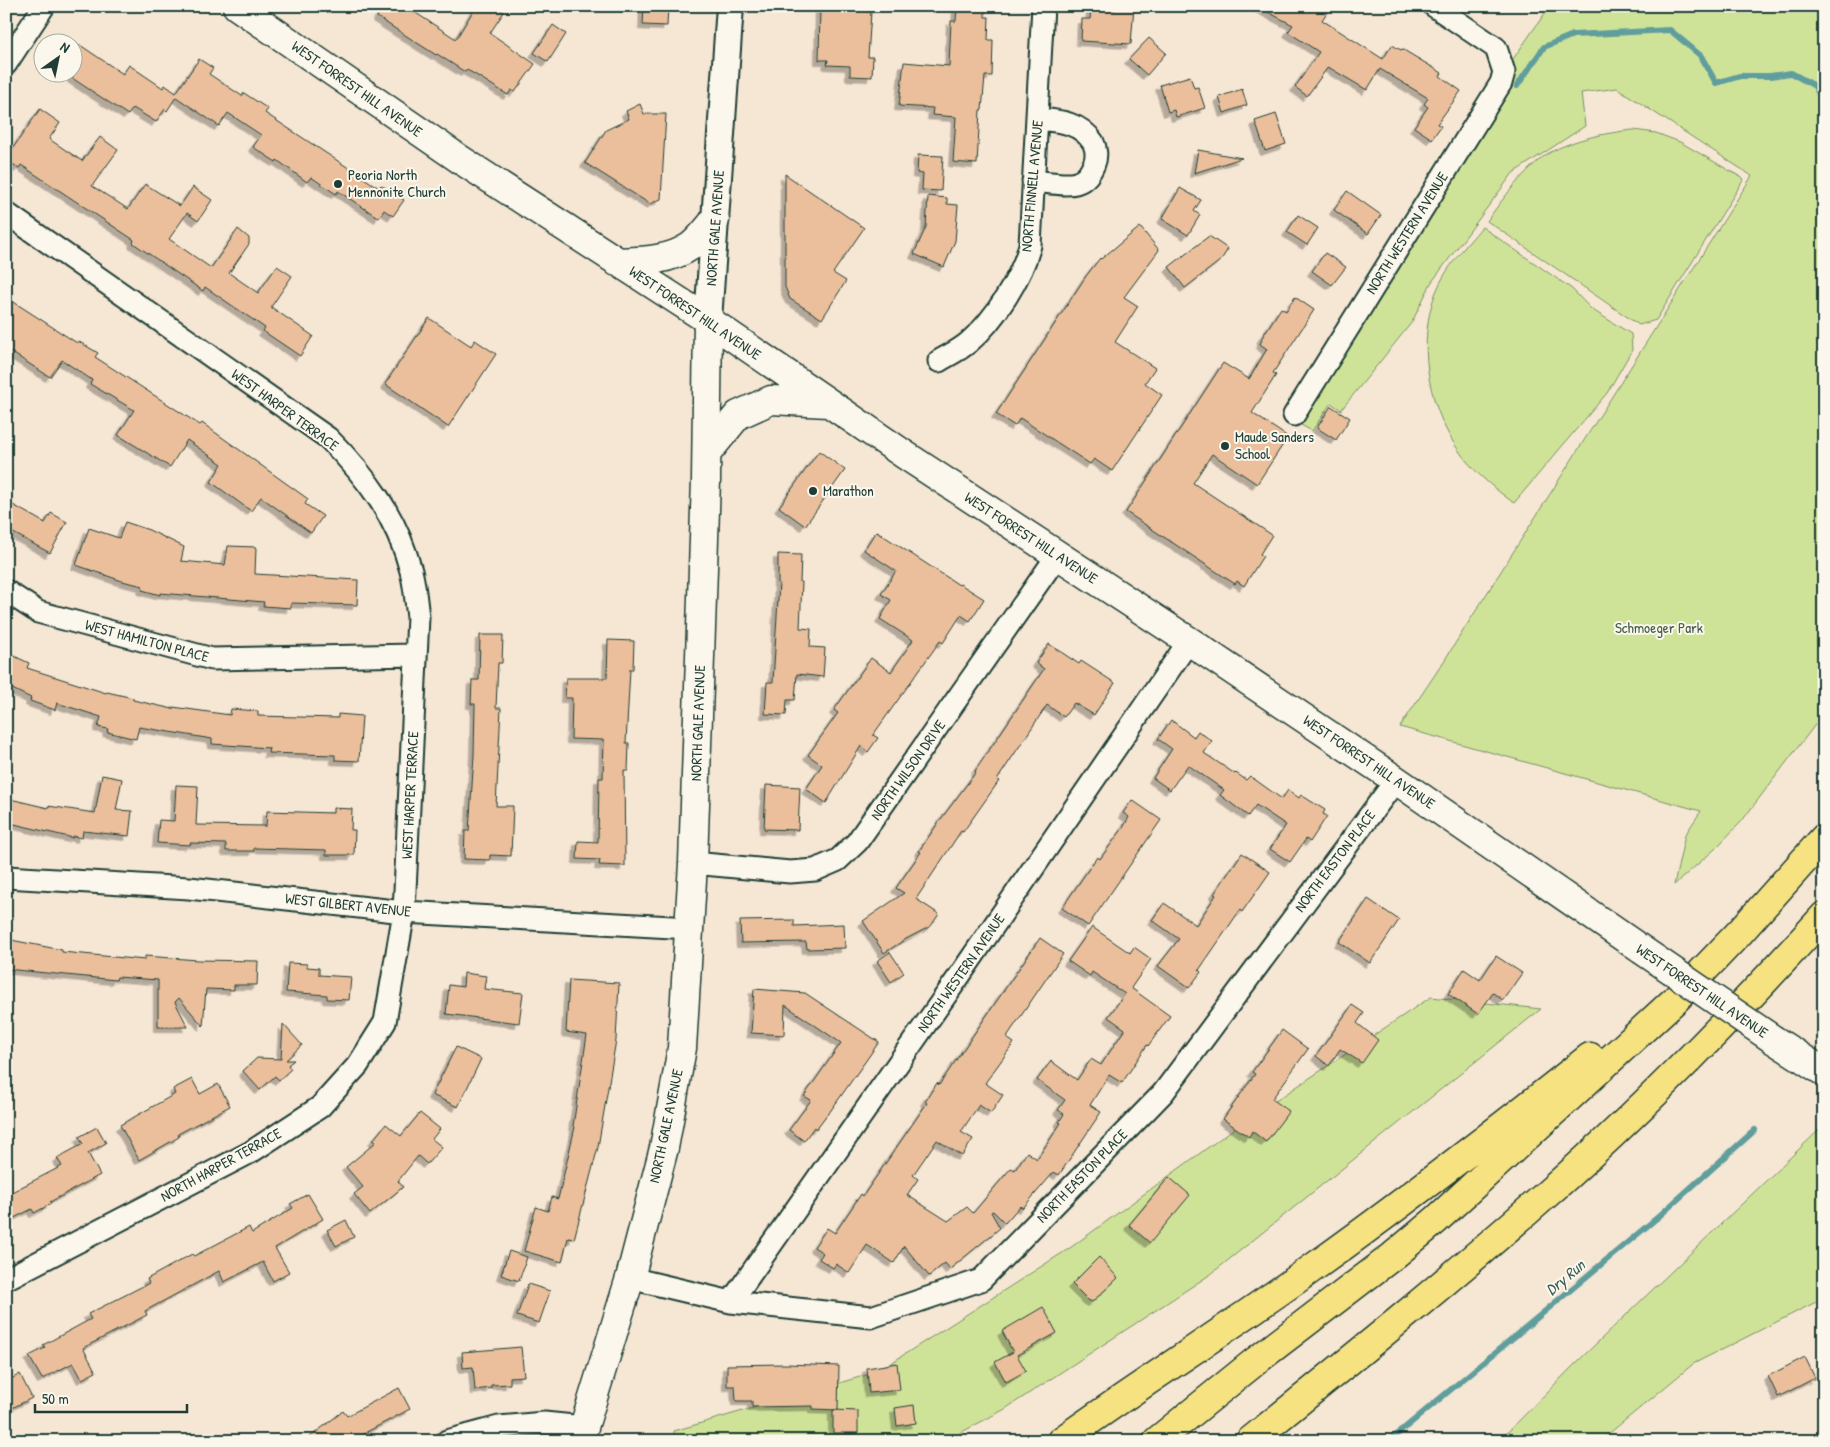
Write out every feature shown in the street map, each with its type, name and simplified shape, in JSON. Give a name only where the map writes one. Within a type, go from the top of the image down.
[{"type":"highway","points":[[1157,1441],[1257,1360],[1393,1256],[1436,1220],[1676,999],[1741,931],[1824,838]]},
{"type":"highway","points":[[1280,1441],[1465,1280],[1568,1182],[1745,1003],[1824,916]]},
{"type":"highway","points":[[1061,1441],[1332,1254],[1452,1164],[1677,989],[1741,931]]},
{"type":"highway","points":[[1250,1441],[1474,1258],[1624,1124]]},
{"type":"main road","name":"WEST FORREST HILL AVENUE","points":[[237,6],[461,160],[708,320],[828,403],[1396,780],[1642,950],[1824,1072]]},
{"type":"main road","points":[[618,262],[648,261],[671,256],[692,245],[715,220]]},
{"type":"main road","name":"NORTH GALE AVENUE","points":[[582,1436],[630,1278],[664,1148],[682,1048],[693,863],[707,453],[708,320]]},
{"type":"main road","points":[[707,453],[738,415],[771,400],[828,403]]},
{"type":"street","points":[[6,64],[44,6]]},
{"type":"street","name":"NORTH GALE AVENUE","points":[[708,320],[730,6]]},
{"type":"street","name":"NORTH FINNELL AVENUE","points":[[939,361],[961,348],[978,334],[1013,287],[1030,245],[1044,6]]},
{"type":"street","name":"NORTH WESTERN AVENUE","points":[[1294,415],[1501,83],[1504,72],[1496,48],[1434,6]]},
{"type":"street","points":[[1034,181],[1076,183],[1089,176],[1096,160],[1095,146],[1087,133],[1076,126],[1063,122],[1038,119]]},
{"type":"street","name":"WEST HARPER TERRACE","points":[[6,213],[328,438],[353,462],[378,496],[396,526],[412,572],[418,617],[404,912]]},
{"type":"street","name":"NORTH WILSON DRIVE","points":[[693,863],[790,872],[815,870],[838,860],[857,842],[1058,556]]},
{"type":"street","name":"WEST HAMILTON PLACE","points":[[6,591],[38,612],[212,659],[416,654]]},
{"type":"street","name":"NORTH WESTERN AVENUE","points":[[731,1302],[960,975],[1189,641]]},
{"type":"street","name":"NORTH EASTON PLACE","points":[[630,1278],[731,1302],[871,1317],[981,1280],[1163,1093],[1396,780]]},
{"type":"street","name":"WEST GILBERT AVENUE","points":[[6,877],[189,888],[404,912],[690,928]]},
{"type":"street","name":"NORTH HARPER TERRACE","points":[[6,1279],[251,1152],[320,1107],[358,1065],[385,1022],[404,912]]},
{"type":"street","points":[[448,1441],[499,1427],[544,1422],[582,1436]]},
{"type":"green space","name":"Schmoeger Park","points":[[1550,6],[1824,6],[1824,713],[1741,822],[1715,849],[1674,885],[1685,835],[1701,811],[1400,727],[1444,661],[1752,176],[1617,88],[1581,93],[1585,126],[1513,173],[1431,283],[1412,322],[1341,410],[1331,403],[1312,431],[1301,425],[1501,83],[1504,72]]},
{"type":"green space","points":[[1633,130],[1656,133],[1680,142],[1744,179],[1656,320],[1639,325],[1487,221],[1523,175],[1549,153],[1590,137]]},
{"type":"green space","points":[[1482,227],[1572,289],[1591,309],[1631,334],[1632,350],[1607,393],[1514,503],[1482,477],[1467,462],[1455,445],[1445,428],[1438,410],[1428,370],[1427,330],[1436,292],[1450,266]]},
{"type":"green space","points":[[1431,997],[1541,1009],[1211,1274],[1005,1409],[945,1441],[674,1441],[674,1431],[877,1372],[1070,1248],[1232,1130]]},
{"type":"green space","points":[[1819,1130],[1824,1133],[1824,1298],[1693,1364],[1600,1441],[1499,1441],[1574,1365]]},
{"type":"building","points":[[384,6],[405,6],[456,39],[476,6],[495,6],[504,12],[490,33],[535,64],[515,92],[511,90],[508,95],[467,70],[465,72],[436,55],[377,17]]},
{"type":"building","points":[[644,6],[668,6],[667,26],[643,25]]},
{"type":"building","points":[[820,6],[836,6],[836,9],[871,12],[868,57],[873,57],[872,77],[850,76],[850,66],[827,65],[828,60],[819,60]]},
{"type":"building","points":[[957,6],[985,6],[985,17],[989,17],[988,40],[993,40],[992,76],[985,76],[982,110],[980,110],[977,164],[953,162],[956,117],[932,115],[933,108],[899,106],[904,62],[949,66],[951,21],[956,21]]},
{"type":"building","points":[[1115,6],[1134,6],[1131,44],[1081,41],[1082,19],[1090,19],[1091,8],[1115,10]]},
{"type":"building","points":[[1256,6],[1331,6],[1322,20],[1383,59],[1392,45],[1402,49],[1442,73],[1440,76],[1461,91],[1437,124],[1441,126],[1432,139],[1414,127],[1428,107],[1424,104],[1428,98],[1380,69],[1367,90],[1328,67],[1307,96],[1295,87],[1319,52],[1288,32],[1293,25]]},
{"type":"building","points":[[553,25],[566,34],[548,62],[534,53]]},
{"type":"building","points":[[1149,38],[1166,53],[1147,75],[1129,59]]},
{"type":"building","points":[[82,46],[123,74],[129,65],[163,88],[165,85],[176,93],[199,59],[213,68],[209,74],[242,96],[244,93],[268,109],[265,113],[379,188],[381,185],[404,200],[393,216],[384,210],[379,218],[338,191],[336,194],[311,177],[307,182],[277,160],[276,162],[253,147],[261,135],[228,113],[219,126],[176,97],[167,111],[165,109],[156,122],[133,108],[128,115],[78,82],[82,82]]},
{"type":"building","points":[[1190,76],[1194,88],[1198,87],[1205,108],[1176,117],[1174,110],[1168,112],[1160,85]]},
{"type":"building","points":[[1242,89],[1247,105],[1224,113],[1219,97]]},
{"type":"building","points":[[640,104],[644,114],[666,114],[661,199],[650,204],[585,163],[606,130],[629,119],[626,111]]},
{"type":"building","points":[[40,109],[60,123],[49,139],[82,161],[100,137],[118,150],[92,186],[128,209],[145,184],[180,206],[193,187],[212,200],[198,221],[187,213],[169,239],[211,268],[238,229],[249,238],[249,244],[229,273],[258,293],[277,266],[292,276],[271,307],[313,336],[300,356],[263,331],[265,328],[205,287],[203,291],[133,243],[134,240],[21,165],[19,168],[6,160]]},
{"type":"building","points":[[1276,114],[1286,144],[1265,151],[1255,121]]},
{"type":"building","points":[[1198,150],[1242,158],[1194,173]]},
{"type":"building","points":[[918,155],[943,156],[941,191],[922,190],[923,174],[917,173]]},
{"type":"building","points":[[785,174],[864,228],[833,273],[846,281],[822,319],[790,299],[785,287]]},
{"type":"building","points":[[1180,188],[1201,200],[1194,211],[1200,215],[1188,235],[1162,219]]},
{"type":"building","points":[[1347,191],[1381,215],[1368,234],[1334,210]]},
{"type":"building","points":[[928,196],[947,198],[947,204],[958,205],[955,241],[944,267],[914,254],[926,227]]},
{"type":"building","points":[[1298,215],[1318,228],[1307,245],[1287,232]]},
{"type":"building","points":[[1140,227],[1159,250],[1124,297],[1138,306],[1115,342],[1155,368],[1145,383],[1162,395],[1112,471],[1094,459],[1090,464],[1020,418],[1015,426],[996,414],[1086,276],[1100,258]]},
{"type":"building","points":[[1209,236],[1228,249],[1221,260],[1185,288],[1169,267]]},
{"type":"building","points":[[1325,253],[1346,267],[1332,285],[1312,271]]},
{"type":"building","points":[[6,297],[77,343],[78,341],[98,353],[95,357],[200,425],[202,423],[308,499],[305,504],[323,516],[311,533],[261,497],[251,511],[211,482],[222,464],[187,440],[170,467],[118,435],[134,410],[90,384],[92,380],[62,360],[50,377],[6,349]]},
{"type":"building","points":[[1295,297],[1314,310],[1273,373],[1276,375],[1252,413],[1288,437],[1257,484],[1212,454],[1193,483],[1272,535],[1260,554],[1263,556],[1244,586],[1237,581],[1235,584],[1126,512],[1223,363],[1249,379],[1267,349],[1260,344],[1261,339],[1281,308],[1286,311]]},
{"type":"building","points":[[429,318],[471,346],[475,340],[496,354],[448,427],[385,384]]},
{"type":"building","points":[[1331,406],[1350,418],[1336,440],[1317,428]]},
{"type":"building","points":[[819,451],[845,470],[805,526],[779,507]]},
{"type":"building","points":[[6,501],[45,523],[51,513],[67,522],[50,553],[6,529]]},
{"type":"building","points":[[125,522],[149,530],[184,547],[181,561],[225,565],[228,546],[256,547],[255,574],[358,580],[357,605],[291,603],[291,608],[263,606],[264,602],[160,593],[160,595],[142,590],[143,586],[122,581],[76,565],[89,528],[119,538]]},
{"type":"building","points":[[876,531],[984,599],[970,621],[961,615],[943,643],[940,641],[873,735],[878,738],[868,752],[861,746],[826,803],[806,789],[822,765],[808,755],[838,713],[834,710],[871,658],[891,672],[913,640],[880,619],[891,600],[881,594],[896,571],[864,550]]},
{"type":"building","points":[[778,554],[801,555],[800,628],[811,629],[810,647],[825,648],[823,677],[797,674],[795,700],[787,700],[786,715],[765,714],[767,682],[773,682],[779,583]]},
{"type":"building","points":[[480,635],[503,635],[502,663],[498,663],[496,708],[501,708],[496,806],[513,806],[511,856],[490,855],[490,860],[464,859],[465,831],[469,831],[474,755],[475,704],[471,704],[472,680],[479,680]]},
{"type":"building","points":[[608,640],[634,641],[633,669],[630,669],[626,743],[629,743],[628,771],[624,770],[625,866],[599,865],[600,860],[577,859],[578,841],[598,842],[599,778],[603,778],[604,740],[571,739],[572,698],[565,698],[566,678],[607,678]]},
{"type":"building","points":[[1049,644],[1079,664],[1081,661],[1115,683],[1094,715],[1074,703],[1064,717],[1047,705],[997,780],[999,781],[963,832],[961,831],[916,899],[939,914],[931,926],[884,953],[863,921],[904,893],[896,888],[921,852],[919,851],[976,772],[1044,669],[1036,663]]},
{"type":"building","points":[[6,655],[11,657],[12,655],[29,663],[27,668],[106,693],[173,709],[173,707],[230,715],[231,709],[258,711],[258,716],[338,718],[338,714],[362,716],[359,761],[335,760],[335,755],[268,753],[269,748],[212,744],[212,739],[139,727],[136,739],[107,732],[108,729],[98,727],[101,717],[57,703],[55,710],[30,701],[31,698],[6,686]]},
{"type":"building","points":[[1171,720],[1194,737],[1198,731],[1212,741],[1204,753],[1235,774],[1246,780],[1250,776],[1282,799],[1288,790],[1299,798],[1301,795],[1325,810],[1323,814],[1327,816],[1310,842],[1306,839],[1290,862],[1270,849],[1286,825],[1256,805],[1248,816],[1220,795],[1224,790],[1188,765],[1170,790],[1153,778],[1172,749],[1158,739]]},
{"type":"building","points":[[102,775],[122,779],[116,810],[132,811],[129,836],[83,831],[82,838],[73,836],[73,838],[6,822],[6,798],[48,808],[48,806],[95,813]]},
{"type":"building","points":[[176,785],[198,786],[196,825],[266,826],[267,811],[333,813],[333,808],[352,809],[351,830],[355,830],[354,855],[326,855],[326,850],[254,848],[254,851],[226,851],[226,844],[190,843],[190,845],[157,843],[159,820],[174,821]]},
{"type":"building","points":[[766,785],[800,787],[798,830],[764,829]]},
{"type":"building","points":[[1132,800],[1161,820],[1088,926],[1062,908],[1097,857],[1100,859],[1123,828],[1129,817],[1123,813]]},
{"type":"building","points":[[1242,853],[1270,872],[1242,912],[1240,910],[1189,988],[1158,966],[1179,939],[1152,920],[1164,903],[1196,925],[1216,895],[1214,894]]},
{"type":"building","points":[[1368,899],[1399,920],[1370,963],[1339,942]]},
{"type":"building","points":[[794,920],[794,926],[844,924],[845,948],[807,949],[806,942],[741,943],[740,921]]},
{"type":"building","points":[[1092,927],[1130,953],[1134,947],[1151,959],[1131,988],[1170,1016],[1147,1045],[1122,1083],[1109,1075],[1090,1105],[1101,1112],[1059,1175],[1054,1172],[1023,1208],[1020,1206],[1005,1223],[993,1211],[991,1212],[1000,1228],[950,1269],[945,1263],[929,1276],[904,1246],[894,1263],[867,1245],[849,1273],[836,1264],[833,1268],[819,1259],[823,1253],[814,1247],[827,1228],[835,1233],[861,1194],[863,1196],[927,1103],[925,1101],[937,1083],[939,1085],[1040,938],[1063,954],[1008,1035],[1007,1038],[1014,1043],[985,1083],[1003,1095],[991,1113],[979,1105],[961,1132],[973,1139],[962,1156],[937,1140],[913,1175],[918,1179],[907,1195],[948,1221],[967,1207],[973,1213],[1011,1168],[1015,1170],[1027,1152],[1037,1159],[1061,1123],[1059,1122],[1064,1114],[1058,1110],[1065,1100],[1037,1080],[1051,1061],[1077,1080],[1091,1059],[1101,1065],[1125,1029],[1108,1017],[1125,994],[1092,972],[1090,976],[1068,961]]},
{"type":"building","points":[[6,939],[62,950],[62,952],[145,960],[145,956],[198,960],[258,961],[257,985],[234,985],[234,990],[206,989],[203,1026],[179,998],[175,1002],[188,1027],[158,1027],[158,980],[117,977],[116,980],[6,969]]},
{"type":"building","points":[[890,952],[904,973],[891,982],[877,961]]},
{"type":"building","points":[[1496,956],[1522,973],[1503,1000],[1493,993],[1478,1014],[1448,994],[1464,969],[1480,980]]},
{"type":"building","points":[[288,963],[307,964],[307,967],[319,968],[319,975],[351,977],[349,1000],[327,999],[327,995],[286,992]]},
{"type":"building","points":[[464,973],[486,976],[484,989],[523,993],[519,1023],[446,1014],[449,985],[463,987]]},
{"type":"building","points":[[569,980],[619,983],[616,1040],[598,1147],[574,1239],[568,1238],[562,1262],[524,1251],[536,1207],[548,1211],[552,1197],[558,1199],[575,1127],[573,1126],[587,1035],[566,1032]]},
{"type":"building","points":[[754,989],[805,993],[879,1042],[829,1113],[816,1129],[814,1127],[804,1141],[789,1130],[811,1100],[804,1096],[841,1043],[785,1005],[784,1035],[751,1033]]},
{"type":"building","points":[[1352,1005],[1364,1013],[1357,1023],[1378,1040],[1362,1063],[1340,1049],[1329,1066],[1316,1056]]},
{"type":"building","points":[[283,1024],[302,1045],[286,1060],[294,1060],[288,1065],[291,1069],[279,1080],[275,1076],[260,1090],[243,1071],[257,1058],[281,1059]]},
{"type":"building","points":[[1282,1030],[1308,1049],[1272,1099],[1289,1111],[1266,1142],[1252,1131],[1249,1137],[1223,1119],[1255,1074],[1252,1072]]},
{"type":"building","points":[[456,1047],[481,1059],[458,1107],[432,1095]]},
{"type":"building","points":[[192,1079],[200,1094],[218,1084],[230,1106],[178,1134],[179,1137],[139,1160],[120,1125],[175,1094],[173,1089]]},
{"type":"building","points":[[420,1113],[440,1129],[432,1139],[442,1147],[427,1164],[418,1156],[398,1181],[403,1187],[370,1214],[354,1194],[363,1187],[346,1167],[376,1142],[373,1140],[386,1124],[401,1136]]},
{"type":"building","points":[[97,1127],[106,1143],[88,1153],[100,1175],[50,1202],[51,1204],[34,1213],[32,1209],[6,1222],[6,1195],[62,1166],[57,1158],[83,1144],[79,1137]]},
{"type":"building","points":[[1169,1177],[1190,1195],[1150,1243],[1129,1225]]},
{"type":"building","points":[[308,1194],[323,1219],[275,1248],[289,1272],[273,1281],[263,1262],[224,1282],[219,1271],[145,1311],[147,1315],[83,1348],[96,1372],[82,1379],[73,1363],[42,1379],[29,1356],[45,1348],[43,1345],[91,1319],[88,1314],[149,1283],[147,1279],[192,1254],[194,1256],[249,1227],[252,1233],[293,1208],[290,1204]]},
{"type":"building","points":[[346,1220],[354,1237],[336,1246],[327,1230]]},
{"type":"building","points":[[509,1251],[527,1257],[519,1281],[501,1275]]},
{"type":"building","points":[[1099,1257],[1118,1278],[1092,1302],[1072,1284]]},
{"type":"building","points":[[528,1284],[550,1291],[539,1323],[517,1316]]},
{"type":"building","points":[[1043,1307],[1057,1333],[1017,1355],[1026,1371],[1006,1382],[995,1362],[1013,1352],[1002,1331]]},
{"type":"building","points":[[521,1347],[524,1376],[510,1377],[510,1384],[491,1385],[491,1388],[475,1390],[473,1367],[463,1368],[462,1352]]},
{"type":"building","points":[[1805,1357],[1815,1378],[1778,1397],[1768,1376]]},
{"type":"building","points":[[897,1363],[900,1390],[869,1393],[867,1368]]},
{"type":"building","points":[[786,1364],[839,1366],[838,1410],[813,1409],[813,1406],[752,1407],[752,1401],[736,1401],[735,1386],[727,1386],[727,1365]]},
{"type":"building","points":[[20,1374],[32,1398],[6,1411],[6,1382]]},
{"type":"building","points":[[399,1388],[410,1409],[361,1435],[365,1441],[305,1441],[343,1411],[347,1416]]},
{"type":"building","points":[[914,1405],[916,1423],[897,1426],[895,1408]]},
{"type":"building","points":[[833,1410],[858,1411],[858,1433],[833,1433]]},
{"type":"waterway","points":[[1517,86],[1544,47],[1573,35],[1670,30],[1701,56],[1716,83],[1740,76],[1770,76],[1791,73],[1815,86],[1824,106]]},
{"type":"waterway","name":"Dry Run","points":[[1389,1441],[1658,1217],[1755,1130]]},
{"type":"place","name":"Peoria North Mennonite Church","points":[[338,184]]},
{"type":"place","name":"Maude Sanders School","points":[[1225,446]]},
{"type":"place","name":"Marathon","points":[[813,491]]}]
